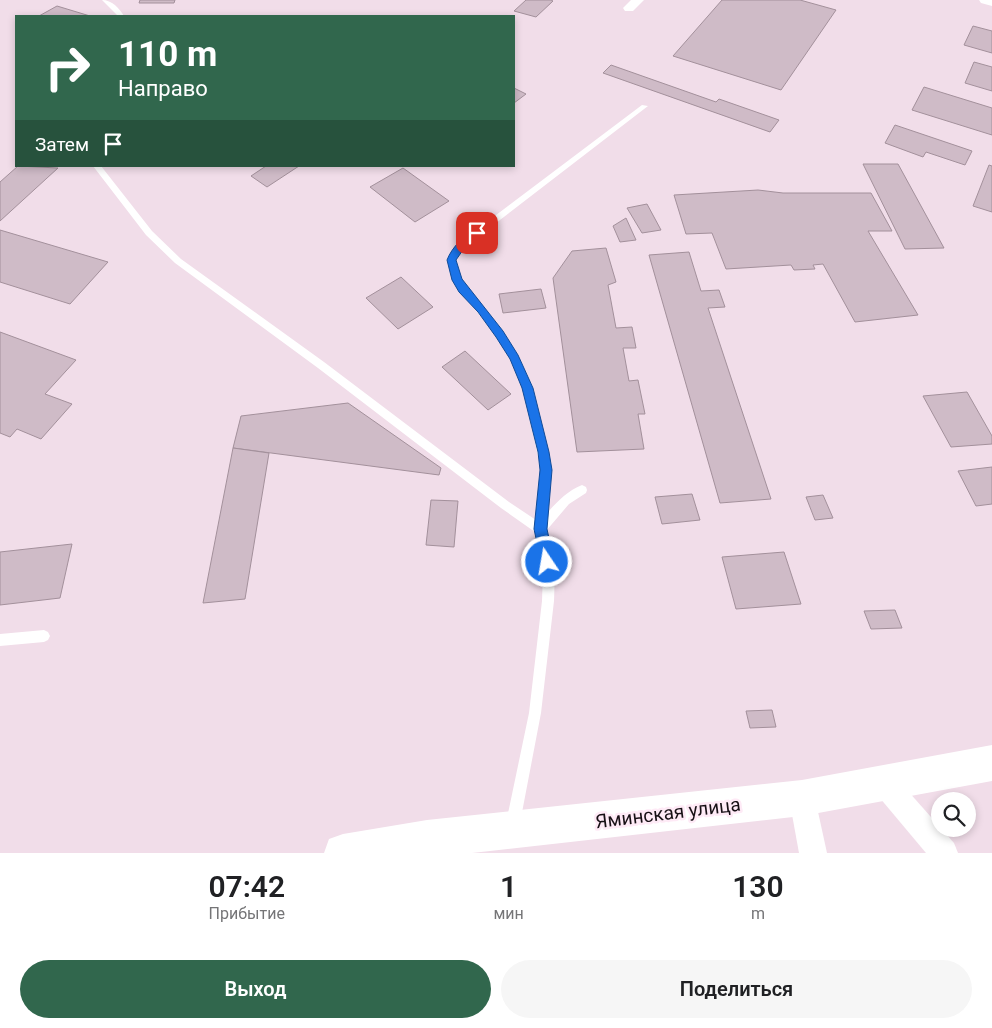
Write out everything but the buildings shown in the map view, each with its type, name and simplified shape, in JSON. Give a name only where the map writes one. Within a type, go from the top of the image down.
[{"type":"main road","name":"Яминская улица","points":[[343,853],[427,839],[802,798],[992,763]]},
{"type":"street","points":[[985,0],[992,2]]},
{"type":"street","points":[[883,782],[944,853]]},
{"type":"street","points":[[802,798],[813,853]]},
{"type":"lane","points":[[105,0],[120,15]]},
{"type":"lane","points":[[512,831],[534,713],[548,601],[549,572],[540,529],[546,470],[544,452],[528,388],[515,358],[482,309],[460,284],[452,260],[462,245],[644,106]]},
{"type":"lane","points":[[99,167],[106,180],[138,220],[178,261],[207,284],[292,343],[505,505],[540,529]]},
{"type":"lane","points":[[540,529],[565,501],[582,490]]},
{"type":"lane","points":[[0,640],[44,636]]},
{"type":"route","points":[[477,233],[455,253],[452,260],[453,266],[457,280],[463,289],[482,309],[515,358],[528,388],[544,452],[546,470],[540,529],[547,562]]}]
